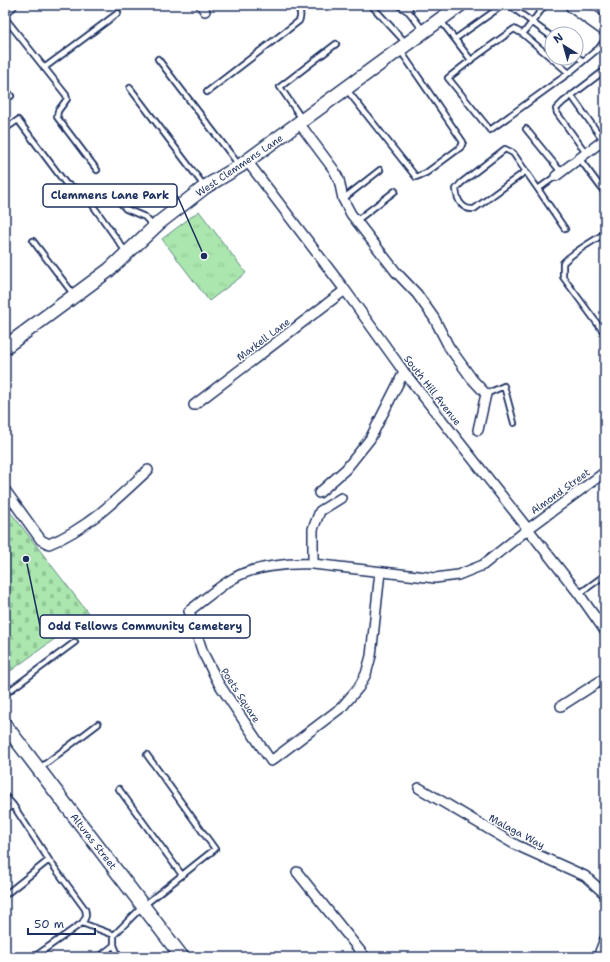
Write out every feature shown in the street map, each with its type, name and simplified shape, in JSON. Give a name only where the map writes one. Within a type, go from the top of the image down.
[{"type":"main road","points":[[573,5],[605,28]]},
{"type":"street","points":[[5,9],[10,5]]},
{"type":"street","name":"West Clemmens Lane","points":[[5,347],[108,270],[154,228],[205,186],[244,163],[460,5]]},
{"type":"street","points":[[301,121],[334,170],[339,180],[343,199],[351,214],[396,272],[417,294],[434,318],[450,347],[472,379],[486,394],[478,430]]},
{"type":"street","points":[[558,174],[604,140]]},
{"type":"street","name":"South Hill Avenue","points":[[244,163],[345,290],[404,372],[528,528],[579,594],[605,631]]},
{"type":"street","name":"Markell Lane","points":[[194,405],[345,290]]},
{"type":"street","points":[[319,492],[346,469],[370,439],[404,372]]},
{"type":"street","points":[[5,490],[41,540],[49,544],[64,538],[110,506],[148,470]]},
{"type":"street","name":"Almond Street","points":[[528,528],[605,472]]},
{"type":"street","points":[[314,564],[313,529],[320,510],[341,498]]},
{"type":"street","name":"Poets Square","points":[[380,572],[371,656],[366,674],[359,687],[342,707],[270,761],[218,684],[203,653],[189,611],[235,577],[260,569],[299,563],[435,578],[458,576],[483,565],[528,528]]},
{"type":"street","points":[[561,706],[605,678]]},
{"type":"street","name":"Alturas Street","points":[[5,725],[182,957]]},
{"type":"street","name":"Malaga Way","points":[[419,788],[516,845],[585,876],[605,894]]},
{"type":"street","points":[[297,872],[365,957]]},
{"type":"street","points":[[598,957],[605,939]]},
{"type":"lane","points":[[207,92],[299,21],[301,17],[299,9],[296,5]]},
{"type":"lane","points":[[346,88],[416,177],[426,173],[461,147],[463,142],[403,47],[371,5]]},
{"type":"lane","points":[[398,5],[409,12],[424,31]]},
{"type":"lane","points":[[409,12],[410,5]]},
{"type":"lane","points":[[455,39],[503,5]]},
{"type":"lane","points":[[509,5],[544,31]]},
{"type":"lane","points":[[523,34],[546,5]]},
{"type":"lane","points":[[44,68],[118,13]]},
{"type":"lane","points":[[5,18],[66,95],[67,99],[58,111],[58,117],[97,170]]},
{"type":"lane","points":[[440,20],[471,60]]},
{"type":"lane","points":[[569,73],[523,34],[514,29],[448,78],[490,130],[569,73],[577,66]]},
{"type":"lane","points":[[584,60],[599,48],[605,40]]},
{"type":"lane","points":[[301,121],[280,87],[336,44]]},
{"type":"lane","points":[[158,59],[244,163]]},
{"type":"lane","points":[[605,70],[571,95],[556,109],[605,193]]},
{"type":"lane","points":[[5,88],[11,96]]},
{"type":"lane","points":[[130,88],[205,186]]},
{"type":"lane","points":[[571,95],[604,140]]},
{"type":"lane","points":[[5,129],[18,120],[66,184],[84,193],[127,254]]},
{"type":"lane","points":[[526,129],[558,174],[538,189]]},
{"type":"lane","points":[[526,171],[474,209],[468,209],[463,206],[457,197],[456,189],[460,184],[505,149],[513,153],[526,171],[565,229]]},
{"type":"lane","points":[[343,199],[380,170]]},
{"type":"lane","points":[[110,191],[126,209],[145,218],[154,228]]},
{"type":"lane","points":[[356,220],[395,191]]},
{"type":"lane","points":[[605,233],[589,245],[571,254],[563,263],[562,271],[563,277],[605,334]]},
{"type":"lane","points":[[33,241],[74,295]]},
{"type":"lane","points":[[486,394],[504,386],[514,423]]},
{"type":"lane","points":[[579,594],[605,575]]},
{"type":"lane","points":[[5,694],[75,642]]},
{"type":"lane","points":[[38,769],[98,724]]},
{"type":"lane","points":[[119,957],[114,944],[114,935],[143,906],[215,849],[147,755]]},
{"type":"lane","points":[[118,789],[182,875]]},
{"type":"lane","points":[[5,796],[13,805],[49,860],[85,909],[86,919],[82,923],[34,957]]},
{"type":"lane","points":[[5,811],[13,805]]},
{"type":"lane","points":[[5,895],[49,860]]},
{"type":"lane","points":[[82,923],[114,935]]},
{"type":"lane","points":[[99,957],[114,944]]},
{"type":"green space","points":[[199,211],[246,273],[209,301],[162,239]]},
{"type":"green space","points":[[5,505],[89,614],[5,675]]},
{"type":"place","name":"Clemmens Lane Park","points":[[204,256]]},
{"type":"place","name":"Odd Fellows Community Cemetery","points":[[26,559]]}]
